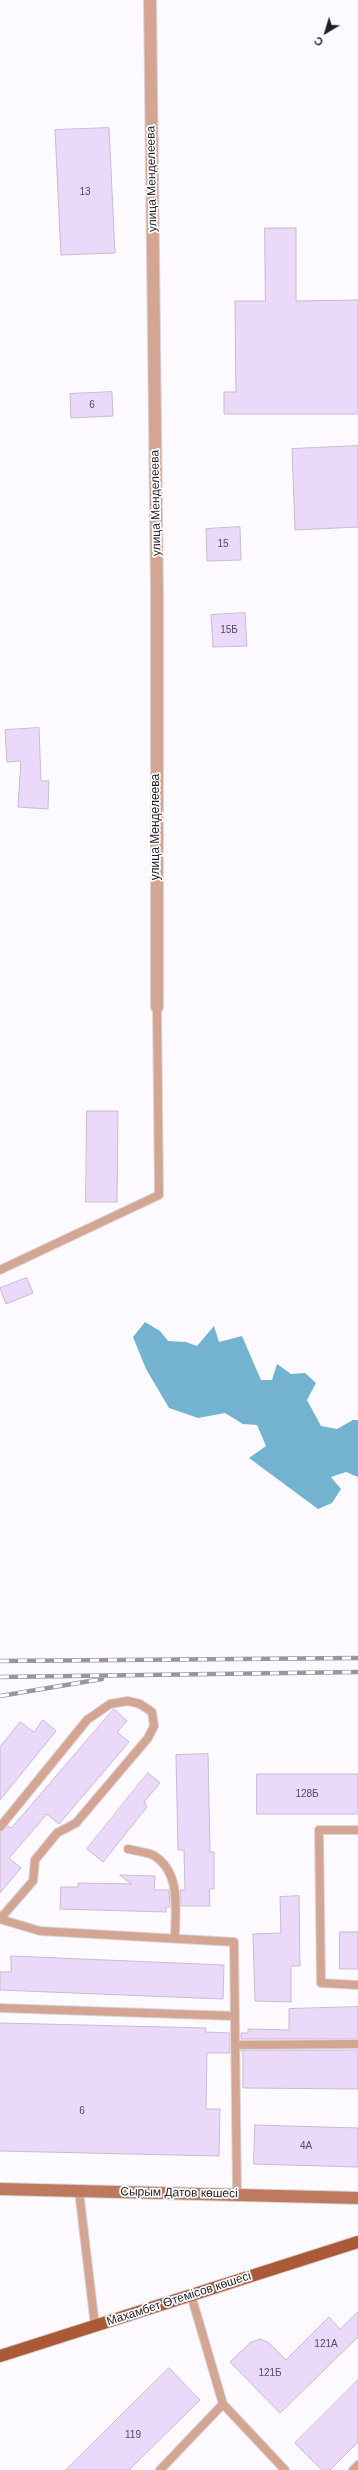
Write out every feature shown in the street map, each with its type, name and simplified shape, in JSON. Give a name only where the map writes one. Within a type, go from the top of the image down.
[{"type":"main road","name":"Сырым Датов көшесі","points":[[0,2189],[358,2198]]},
{"type":"main road","name":"Махамбет Өтемісов көшесі","points":[[0,2356],[358,2242]]},
{"type":"street","name":"улица Менделеева","points":[[150,0],[157,593],[157,1007]]},
{"type":"lane","points":[[0,1270],[159,1195],[157,1007]]},
{"type":"lane","points":[[0,1827],[88,1720],[110,1704],[128,1700],[140,1704],[152,1712],[154,1726],[148,1738],[76,1823],[58,1833],[35,1860],[33,1881],[0,1919],[40,1931],[234,1942],[237,2195]]},
{"type":"lane","points":[[358,1830],[319,1830],[321,1983],[358,1985]]},
{"type":"lane","points":[[128,1849],[152,1855],[166,1866],[174,1883],[175,1938]]},
{"type":"lane","points":[[0,2008],[235,2016]]},
{"type":"lane","points":[[235,2045],[358,2044]]},
{"type":"lane","points":[[79,2191],[95,2326]]},
{"type":"lane","points":[[191,2295],[224,2404],[285,2470]]},
{"type":"lane","points":[[160,2470],[224,2404]]},
{"type":"lane","points":[[353,2470],[358,2465]]},
{"type":"water","points":[[145,1322],[160,1331],[168,1341],[186,1342],[197,1346],[214,1326],[219,1342],[242,1336],[261,1380],[272,1380],[277,1364],[291,1374],[305,1373],[316,1383],[307,1400],[321,1426],[337,1429],[353,1420],[358,1420],[358,1477],[346,1472],[331,1477],[341,1489],[332,1503],[318,1509],[249,1458],[266,1446],[257,1425],[243,1424],[225,1413],[198,1418],[169,1408],[146,1369],[133,1337]]},
{"type":"building","points":[[109,128],[115,253],[61,255],[55,130]]},
{"type":"building","points":[[265,228],[296,228],[296,301],[358,300],[358,414],[224,414],[224,392],[236,392],[235,301],[265,301]]},
{"type":"building","points":[[112,392],[113,416],[71,418],[70,394]]},
{"type":"building","points":[[358,446],[358,527],[295,530],[292,449]]},
{"type":"building","points":[[240,527],[241,560],[207,561],[206,529]]},
{"type":"building","points":[[245,613],[247,646],[213,647],[211,615]]},
{"type":"building","points":[[39,728],[41,781],[49,781],[48,809],[18,807],[21,761],[7,762],[5,730]]},
{"type":"building","points":[[87,1111],[118,1111],[117,1202],[86,1202]]},
{"type":"building","points":[[27,1278],[33,1293],[6,1304],[0,1288]]},
{"type":"building","points":[[114,1709],[127,1721],[117,1732],[129,1742],[59,1824],[47,1814],[9,1858],[21,1868],[0,1893],[0,1832],[8,1826],[11,1828]]},
{"type":"building","points":[[43,1720],[56,1731],[0,1800],[0,1747],[20,1722],[34,1732]]},
{"type":"building","points":[[208,1754],[210,1852],[214,1852],[214,1889],[209,1889],[210,1906],[181,1906],[180,1890],[185,1890],[184,1850],[178,1850],[176,1755]]},
{"type":"building","points":[[148,1773],[160,1783],[144,1802],[147,1807],[103,1862],[87,1849]]},
{"type":"building","points":[[257,1774],[358,1774],[358,1814],[257,1814]]},
{"type":"building","points":[[120,1875],[155,1876],[154,1890],[169,1890],[170,1907],[166,1907],[166,1912],[60,1909],[61,1887],[78,1887],[78,1883],[131,1884]]},
{"type":"building","points":[[299,1896],[300,1966],[291,1966],[291,2002],[255,2001],[253,1934],[281,1933],[280,1897]]},
{"type":"building","points":[[340,1932],[358,1932],[358,1969],[340,1969]]},
{"type":"building","points":[[11,1956],[224,1965],[223,1999],[0,1990],[0,1972],[11,1972]]},
{"type":"building","points":[[358,2007],[358,2039],[241,2039],[241,2033],[248,2033],[248,2029],[289,2030],[289,2009]]},
{"type":"building","points":[[0,2023],[206,2028],[205,2032],[230,2033],[230,2053],[207,2053],[206,2109],[220,2109],[219,2156],[0,2151]]},
{"type":"building","points":[[241,2050],[358,2050],[358,2089],[243,2088],[243,2053]]},
{"type":"building","points":[[255,2125],[358,2128],[358,2167],[254,2164]]},
{"type":"building","points":[[358,2312],[358,2337],[280,2413],[230,2362],[251,2342],[261,2339],[269,2343],[286,2360],[329,2317],[340,2329]]},
{"type":"building","points":[[169,2368],[200,2400],[129,2470],[66,2470]]},
{"type":"building","points":[[358,2380],[358,2442],[330,2470],[322,2470],[295,2443]]},
{"type":"railway","points":[[0,1661],[358,1658]]},
{"type":"railway","points":[[0,1677],[358,1672]]},
{"type":"railway","points":[[0,1696],[102,1679]]}]
